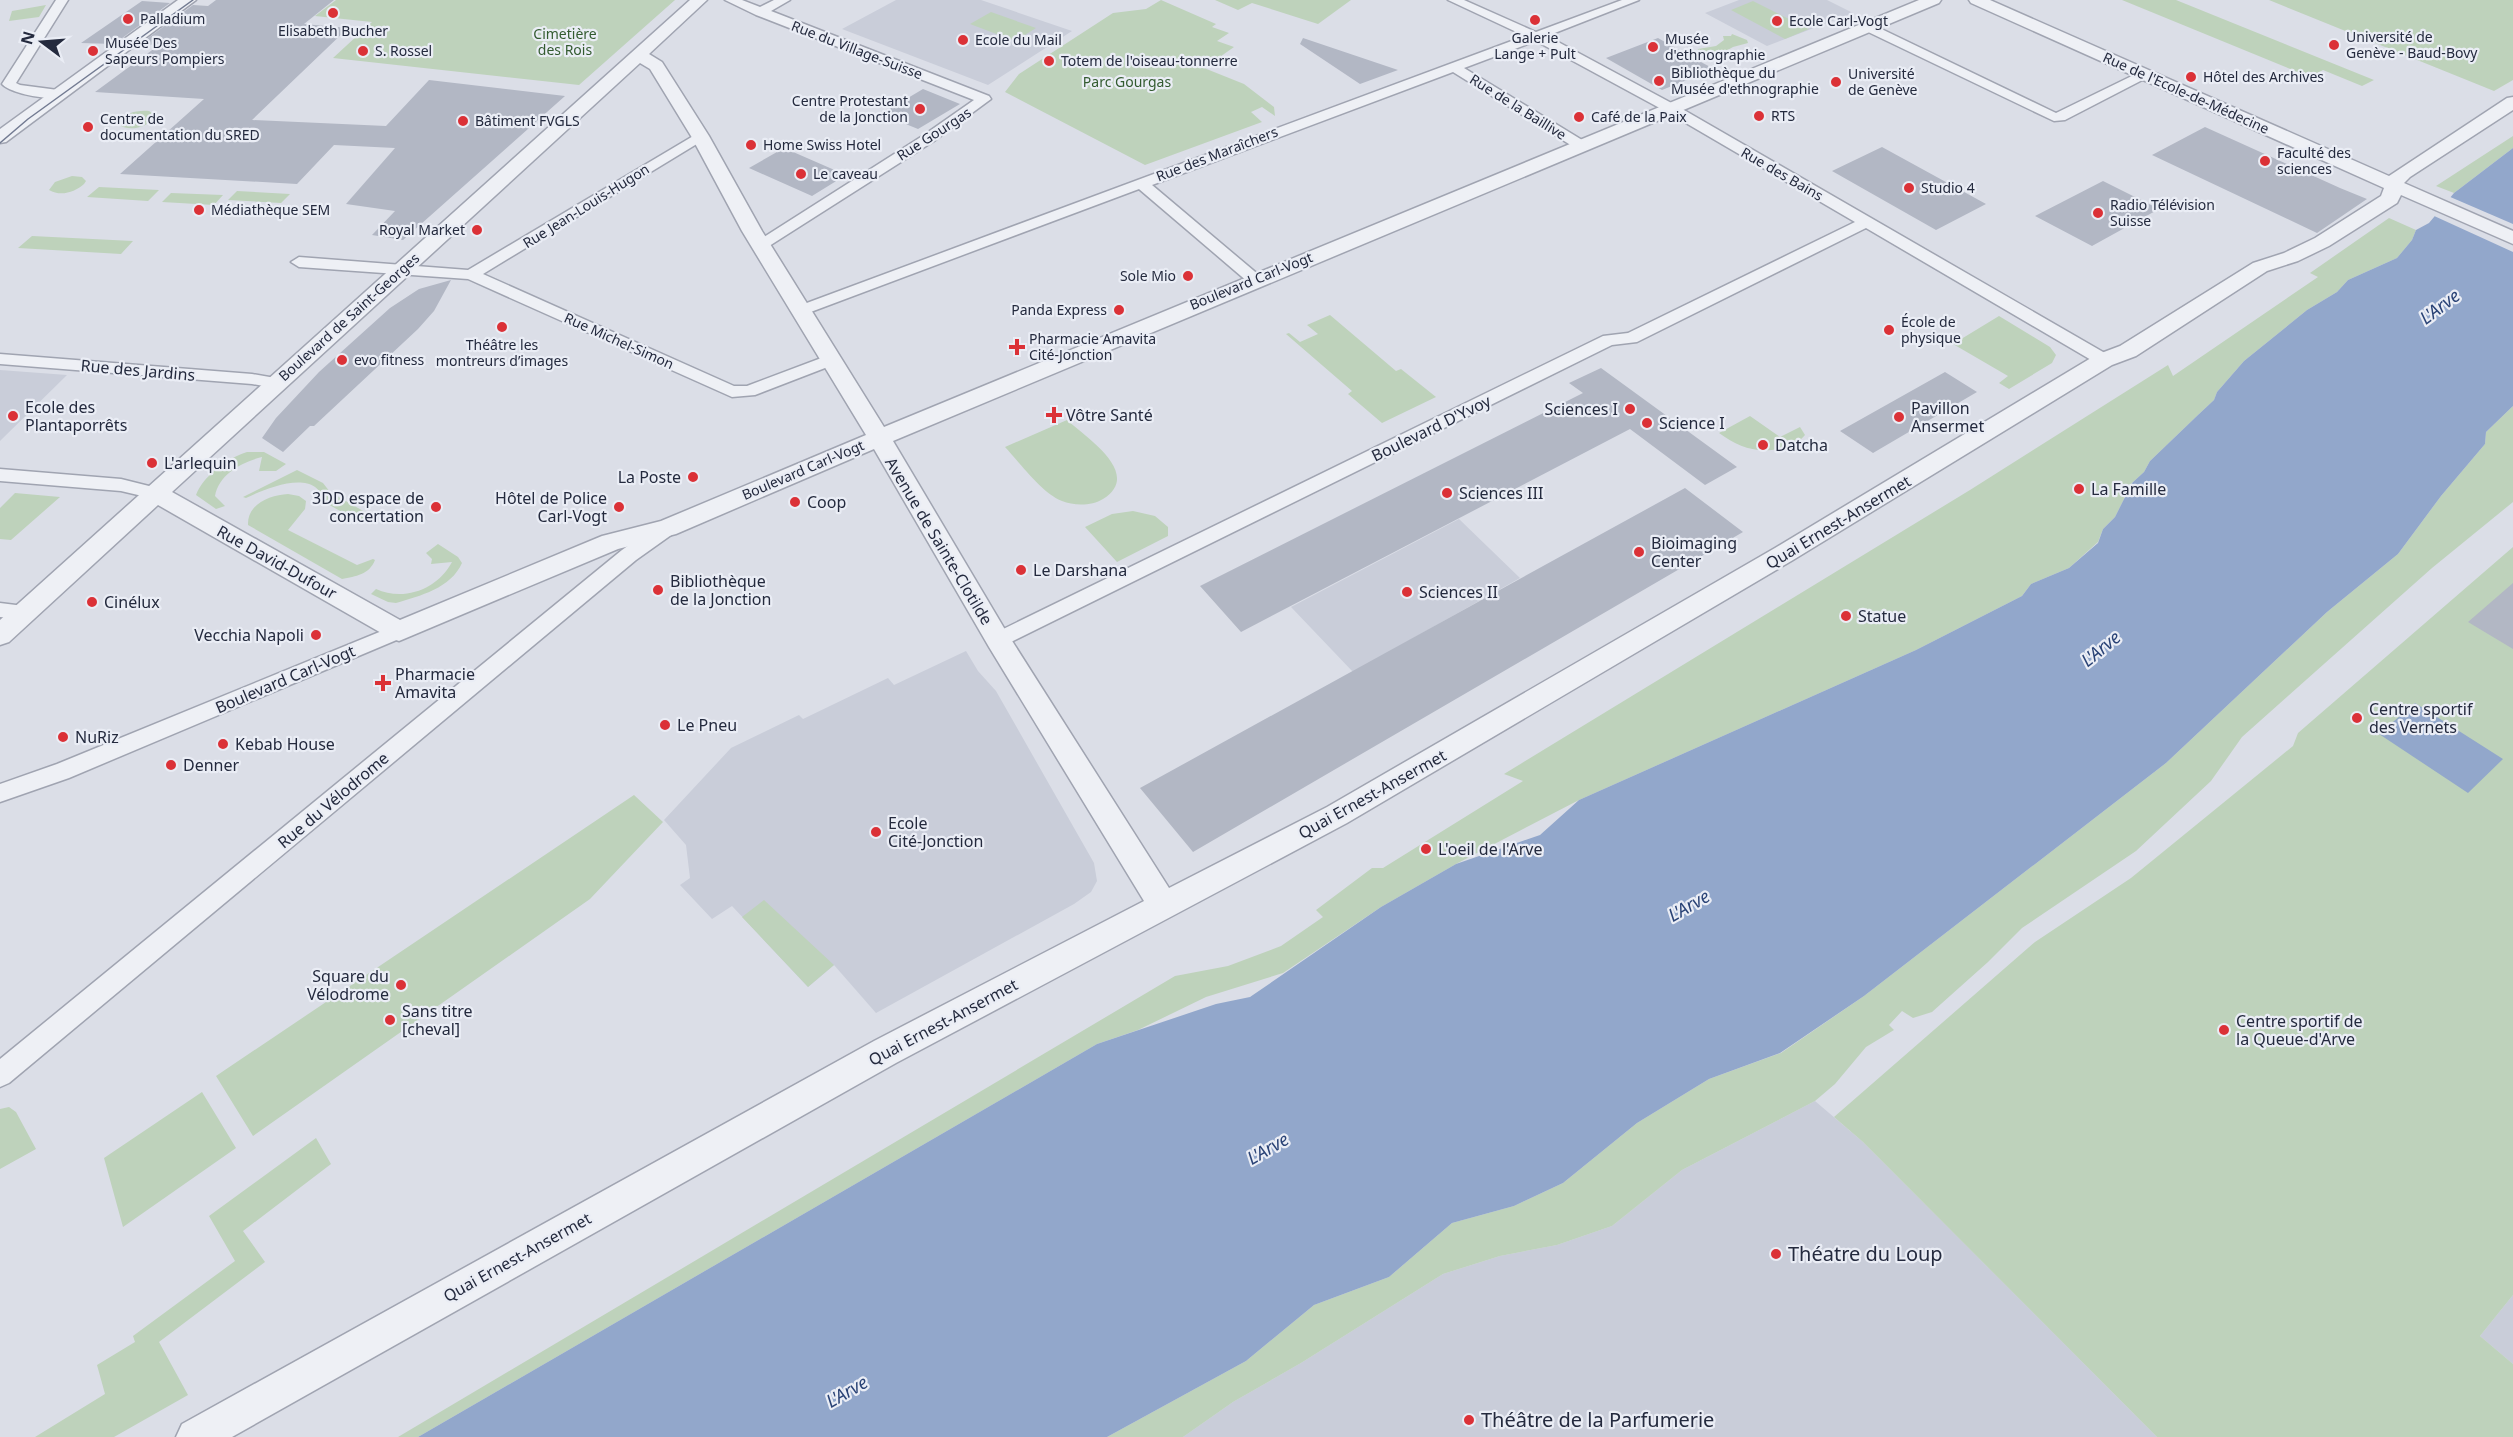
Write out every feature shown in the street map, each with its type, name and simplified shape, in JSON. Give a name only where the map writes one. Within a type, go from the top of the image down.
[{"type":"street","points":[[58,94],[16,89],[9,84],[62,0]]},
{"type":"street","points":[[0,138],[188,0]]},
{"type":"street","name":"Boulevard de Saint-Georges","points":[[0,635],[12,611],[155,493],[699,0]]},
{"type":"street","name":"Rue du Village-Suisse","points":[[731,0],[984,99]]},
{"type":"street","points":[[760,12],[784,0]]},
{"type":"street","name":"Rue des Bains","points":[[1454,0],[1538,35],[1672,109],[2104,360]]},
{"type":"street","name":"Rue des Maraîchers","points":[[802,310],[1633,0]]},
{"type":"street","name":"Boulevard Carl-Vogt","points":[[0,793],[35,779],[62,772],[611,542],[667,528],[1254,279],[1672,109],[1932,0]]},
{"type":"street","name":"Rue de l'Ecole-de-Médecine","points":[[1977,0],[2513,238]]},
{"type":"street","points":[[1869,27],[2054,117],[2060,117],[2145,75]]},
{"type":"street","name":"Avenue de Sainte-Clotilde","points":[[636,56],[656,66],[700,136],[761,245],[878,439],[925,512],[998,640],[1163,905]]},
{"type":"street","name":"Rue de la Baillive","points":[[1454,67],[1582,146]]},
{"type":"street","points":[[617,74],[665,81]]},
{"type":"street","name":"Rue Gourgas","points":[[761,245],[929,138],[984,99]]},
{"type":"street","name":"Quai Ernest-Ansermet","points":[[195,1437],[877,1056],[1307,831],[1467,740],[1793,549],[2104,360],[2128,351],[2260,267],[2291,257],[2322,242],[2390,199],[2396,179],[2403,173],[2513,102]]},
{"type":"street","name":"Rue Jean-Louis-Hugon","points":[[471,275],[700,136]]},
{"type":"street","points":[[1141,183],[1254,279]]},
{"type":"street","name":"Boulevard D'Yvoy","points":[[998,640],[1609,340],[1631,338],[1866,222]]},
{"type":"street","name":"Rue Michel-Simon","points":[[299,262],[471,275],[732,392],[748,391],[832,360]]},
{"type":"street","name":"Rue des Jardins","points":[[0,359],[252,379],[275,384]]},
{"type":"street","points":[[0,474],[121,485],[155,493]]},
{"type":"street","name":"Rue David-Dufour","points":[[155,493],[399,631]]},
{"type":"street","name":"Rue du Vélodrome","points":[[0,1075],[611,570],[667,528]]},
{"type":"street","name":"Boulevard Carl-Vogt","points":[[568,561],[592,560],[611,570]]},
{"type":"shaded area","name":"Ecole du Mail","points":[[896,0],[981,0],[1072,31],[988,85],[842,29]]},
{"type":"shaded area","name":"Ecole Carl-Vogt","points":[[1739,0],[1827,0],[1853,13],[1767,46],[1705,13]]},
{"type":"shaded area","name":"Ecole des Plantaporrêts","points":[[0,370],[67,375],[0,441]]},
{"type":"shaded area","name":"Sciences II","points":[[1459,519],[1520,578],[1353,672],[1291,607]]},
{"type":"shaded area","name":"Ecole Cité-Jonction","points":[[966,651],[978,671],[996,691],[1094,863],[1097,881],[1091,892],[1074,904],[876,1013],[834,965],[808,987],[732,906],[712,919],[680,885],[690,878],[686,845],[664,820],[731,748],[799,715],[803,719],[888,678],[894,685]]},
{"type":"shaded area","points":[[1815,1101],[1863,1142],[2157,1437],[1183,1437],[1233,1402],[1301,1363],[1443,1274],[1500,1256],[1557,1245],[1612,1226],[1682,1170]]},
{"type":"shaded area","points":[[2513,1295],[2513,1364],[2480,1336]]},
{"type":"green space","name":"Cimetière des Rois","points":[[336,0],[675,0],[579,85],[333,58],[372,22],[315,16]]},
{"type":"green space","name":"Parc Gourgas","points":[[1161,0],[1216,24],[1212,27],[1229,33],[1217,41],[1234,47],[1204,68],[1244,84],[1274,107],[1275,116],[1262,107],[1251,112],[1262,122],[1145,165],[1005,92],[1019,74],[1113,13],[1146,9]]},
{"type":"green space","points":[[1215,0],[1351,0],[1318,24],[1252,3],[1238,10]]},
{"type":"green space","points":[[2122,0],[2176,0],[2374,80],[2362,86],[2323,70],[2310,77]]},
{"type":"green space","points":[[2269,0],[2513,0],[2513,80],[2494,91]]},
{"type":"green space","points":[[1753,1],[1809,29],[1785,39],[1731,10]]},
{"type":"green space","points":[[46,5],[39,17],[9,21],[12,11]]},
{"type":"green space","points":[[991,12],[1036,28],[1015,41],[970,24]]},
{"type":"green space","points":[[1732,34],[1747,40],[1748,43],[1733,47],[1719,55],[1710,52],[1697,54],[1698,49],[1716,46],[1724,40],[1723,36]]},
{"type":"green space","points":[[149,111],[156,116],[143,126],[127,128],[118,124],[123,117],[131,113]]},
{"type":"green space","points":[[2513,136],[2513,148],[2454,193],[2436,186]]},
{"type":"green space","points":[[72,176],[82,177],[86,181],[68,193],[49,190],[55,182]]},
{"type":"green space","points":[[99,187],[159,190],[148,201],[87,197]]},
{"type":"green space","points":[[237,191],[290,194],[281,203],[228,200]]},
{"type":"green space","points":[[171,193],[223,195],[214,205],[162,202]]},
{"type":"green space","points":[[2389,218],[2416,230],[2412,240],[2397,258],[2348,280],[2337,292],[2307,310],[2244,361],[2217,392],[2214,400],[2150,461],[2144,472],[2132,483],[2115,517],[2103,529],[2098,542],[2069,568],[2031,584],[2022,596],[1916,650],[1579,800],[1456,864],[1381,907],[1283,973],[1206,997],[1138,1030],[1097,1044],[418,1437],[398,1437],[1175,976],[1228,966],[1281,946],[1323,917],[1316,910],[1372,868],[1383,868],[1523,781],[1504,774],[1970,490],[2168,365],[2173,376],[2318,277],[2310,273]]},
{"type":"green space","points":[[32,236],[133,241],[121,254],[18,248]]},
{"type":"green space","points":[[1330,315],[1396,371],[1401,369],[1436,397],[1382,423],[1348,394],[1352,391],[1286,334],[1289,333],[1300,342],[1318,334],[1307,325]]},
{"type":"green space","points":[[1999,316],[2050,347],[2056,355],[2052,363],[2009,389],[1999,383],[2008,376],[1953,344]]},
{"type":"green space","points":[[2513,406],[2513,502],[2432,568],[2242,737],[2211,781],[2136,851],[2022,928],[1932,1012],[1913,1018],[1902,1011],[1889,1025],[1894,1030],[1866,1047],[1835,1084],[1815,1101],[1682,1170],[1612,1226],[1557,1245],[1500,1256],[1443,1274],[1301,1363],[1233,1402],[1183,1437],[1107,1437],[1246,1361],[1314,1305],[1389,1277],[1452,1223],[1514,1206],[1563,1183],[1637,1123],[1709,1079],[1781,1053],[1864,996],[2166,763],[2327,612],[2398,554],[2441,496],[2485,444],[2486,432]]},
{"type":"green space","points":[[1750,416],[1780,437],[1800,427],[1805,435],[1789,445],[1761,450],[1744,447],[1719,433]]},
{"type":"green space","points":[[1067,420],[1098,446],[1114,468],[1117,479],[1114,489],[1099,501],[1077,504],[1067,503],[1054,497],[1039,485],[1005,447]]},
{"type":"green space","points":[[247,452],[264,452],[286,464],[276,471],[259,471],[262,457],[232,470],[221,481],[215,496],[225,506],[216,509],[196,495],[204,481],[217,469]]},
{"type":"green space","points":[[297,470],[323,483],[330,492],[372,516],[360,522],[324,502],[319,491],[312,485],[301,483],[277,486],[246,498],[243,497]]},
{"type":"green space","points":[[15,493],[60,497],[11,540],[0,539],[0,508]]},
{"type":"green space","points":[[288,494],[299,496],[306,501],[305,509],[288,530],[357,565],[375,560],[369,569],[362,574],[342,579],[248,525],[251,511],[255,506],[274,496]]},
{"type":"green space","points":[[1133,511],[1155,516],[1168,527],[1168,536],[1117,562],[1085,527],[1112,514]]},
{"type":"green space","points":[[438,544],[458,557],[462,563],[457,572],[443,585],[425,594],[396,603],[371,594],[376,589],[398,594],[429,586],[446,571],[452,562],[431,564],[432,559],[426,553]]},
{"type":"green space","name":"Centre sportif de la Queue-d'Arve","points":[[2513,547],[2513,1295],[2480,1336],[2513,1364],[2513,1437],[2157,1437],[1863,1142],[1834,1117],[2035,942],[2131,878],[2293,746],[2298,733]]},
{"type":"green space","points":[[634,795],[663,822],[590,899],[253,1136],[216,1076]]},
{"type":"green space","points":[[764,900],[834,965],[808,987],[742,917]]},
{"type":"green space","points":[[202,1092],[236,1148],[123,1227],[104,1158]]},
{"type":"green space","points":[[9,1107],[16,1112],[36,1149],[0,1169],[0,1109]]},
{"type":"green space","points":[[316,1138],[331,1164],[243,1231],[265,1262],[159,1342],[188,1395],[114,1437],[35,1437],[105,1394],[97,1365],[135,1342],[133,1336],[235,1261],[209,1216]]},
{"type":"water","name":"L'Arve","points":[[2513,148],[2513,406],[2486,432],[2485,444],[2441,496],[2398,554],[2327,612],[2166,763],[1864,996],[1780,1053],[1709,1079],[1637,1123],[1563,1183],[1514,1206],[1452,1223],[1389,1277],[1314,1305],[1246,1361],[1107,1437],[418,1437],[1097,1044],[1216,1004],[1250,997],[1381,907],[1456,864],[1540,835],[1579,800],[1916,650],[2022,596],[2031,584],[2069,568],[2098,543],[2103,529],[2115,517],[2132,483],[2144,472],[2150,461],[2214,400],[2217,392],[2244,361],[2307,310],[2337,292],[2348,280],[2397,258],[2412,240],[2416,230],[2429,223],[2454,193]]},
{"type":"water","points":[[2415,703],[2503,759],[2468,793],[2379,734]]},
{"type":"pier","points":[[2448,196],[2513,224],[2513,252],[2432,215]]},
{"type":"building","points":[[216,0],[334,0],[304,24],[348,28],[252,120],[386,126],[429,80],[565,96],[403,240],[372,235],[395,211],[346,204],[395,148],[334,145],[297,184],[120,174],[204,99],[95,92],[159,45],[140,44],[193,5],[208,6]]},
{"type":"building","name":"Palladium","points":[[142,1],[170,3],[114,44],[81,43]]},
{"type":"building","points":[[1303,38],[1398,70],[1360,84],[1300,44]]},
{"type":"building","name":"Musée d'ethnographie","points":[[1658,38],[1714,69],[1662,90],[1606,58]]},
{"type":"building","name":"Centre Protestant de la Jonction","points":[[923,89],[960,104],[918,129],[881,114]]},
{"type":"building","points":[[2205,127],[2367,199],[2317,233],[2152,155]]},
{"type":"building","name":"Studio 4","points":[[1882,147],[1986,204],[1936,230],[1832,171]]},
{"type":"building","points":[[784,148],[846,175],[812,196],[749,168]]},
{"type":"building","name":"Radio Télévision Suisse","points":[[2103,181],[2159,209],[2092,246],[2035,216]]},
{"type":"building","points":[[451,280],[434,311],[418,329],[283,452],[262,438],[276,418],[319,372],[390,308],[419,289]]},
{"type":"building","name":"Sciences III","points":[[1601,368],[1737,467],[1705,485],[1630,429],[1241,632],[1200,586],[1583,393],[1569,383]]},
{"type":"building","name":"Pavillon Ansermet","points":[[1945,372],[1977,392],[1873,453],[1840,431]]},
{"type":"building","name":"Sciences II","points":[[1685,488],[1743,532],[1193,852],[1140,788]]},
{"type":"building","points":[[2513,583],[2513,649],[2468,622]]},
{"type":"tram line","points":[[0,143],[28,119],[193,0]]},
{"type":"place","name":"Elisabeth Bucher","points":[[333,13]]},
{"type":"place","name":"Palladium","points":[[128,19]]},
{"type":"place","name":"Galerie Lange + Pult","points":[[1535,20]]},
{"type":"place","name":"Ecole Carl-Vogt","points":[[1777,21]]},
{"type":"place","name":"Ecole du Mail","points":[[963,40]]},
{"type":"place","name":"Université de Genève - Baud-Bovy","points":[[2334,45]]},
{"type":"place","name":"Musée d'ethnographie","points":[[1653,47]]},
{"type":"place","name":"Musée Des Sapeurs Pompiers","points":[[93,51]]},
{"type":"place","name":"S. Rossel","points":[[363,51]]},
{"type":"place","name":"Totem de l'oiseau-tonnerre","points":[[1049,61]]},
{"type":"place","name":"Hôtel des Archives","points":[[2191,77]]},
{"type":"place","name":"Bibliothèque du Musée d'ethnographie","points":[[1659,81]]},
{"type":"place","name":"Université de Genève","points":[[1836,82]]},
{"type":"place","name":"Centre Protestant de la Jonction","points":[[920,109]]},
{"type":"place","name":"RTS","points":[[1759,116]]},
{"type":"place","name":"Café de la Paix","points":[[1579,117]]},
{"type":"place","name":"Bâtiment FVGLS","points":[[463,121]]},
{"type":"place","name":"Centre de documentation du SRED","points":[[88,127]]},
{"type":"place","name":"Home Swiss Hotel","points":[[751,145]]},
{"type":"place","name":"Faculté des sciences","points":[[2265,161]]},
{"type":"place","name":"Le caveau","points":[[801,174]]},
{"type":"place","name":"Studio 4","points":[[1909,188]]},
{"type":"place","name":"Médiathèque SEM","points":[[199,210]]},
{"type":"place","name":"Radio Télévision Suisse","points":[[2098,213]]},
{"type":"place","name":"Royal Market","points":[[477,230]]},
{"type":"place","name":"Sole Mio","points":[[1188,276]]},
{"type":"place","name":"Panda Express","points":[[1119,310]]},
{"type":"place","name":"Théâtre les montreurs d’images","points":[[502,327]]},
{"type":"place","name":"École de physique","points":[[1889,330]]},
{"type":"place","name":"Pharmacie Amavita Cité-Jonction","points":[[1017,347]]},
{"type":"place","name":"evo fitness","points":[[342,360]]},
{"type":"place","name":"Sciences I","points":[[1630,409]]},
{"type":"place","name":"Vôtre Santé","points":[[1054,415]]},
{"type":"place","name":"Ecole des Plantaporrêts","points":[[13,416]]},
{"type":"place","name":"Pavillon Ansermet","points":[[1899,417]]},
{"type":"place","name":"Science I","points":[[1647,423]]},
{"type":"place","name":"Datcha","points":[[1763,445]]},
{"type":"place","name":"L'arlequin","points":[[152,463]]},
{"type":"place","name":"La Poste","points":[[693,477]]},
{"type":"place","name":"La Famille","points":[[2079,489]]},
{"type":"place","name":"Sciences III","points":[[1447,493]]},
{"type":"place","name":"Coop","points":[[795,502]]},
{"type":"place","name":"3DD espace de concertation","points":[[436,507]]},
{"type":"place","name":"Hôtel de Police Carl-Vogt","points":[[619,507]]},
{"type":"place","name":"Bioimaging Center","points":[[1639,552]]},
{"type":"place","name":"Le Darshana","points":[[1021,570]]},
{"type":"place","name":"Bibliothèque de la Jonction","points":[[658,590]]},
{"type":"place","name":"Sciences II","points":[[1407,592]]},
{"type":"place","name":"Cinélux","points":[[92,602]]},
{"type":"place","name":"Statue","points":[[1846,616]]},
{"type":"place","name":"Vecchia Napoli","points":[[316,635]]},
{"type":"place","name":"Pharmacie Amavita","points":[[383,683]]},
{"type":"place","name":"Centre sportif des Vernets","points":[[2357,718]]},
{"type":"place","name":"Le Pneu","points":[[665,725]]},
{"type":"place","name":"NuRiz","points":[[63,737]]},
{"type":"place","name":"Kebab House","points":[[223,744]]},
{"type":"place","name":"Denner","points":[[171,765]]},
{"type":"place","name":"Ecole Cité-Jonction","points":[[876,832]]},
{"type":"place","name":"L'oeil de l'Arve","points":[[1426,849]]},
{"type":"place","name":"Square du Vélodrome","points":[[401,985]]},
{"type":"place","name":"Sans titre [cheval]","points":[[390,1020]]},
{"type":"place","name":"Centre sportif de la Queue-d'Arve","points":[[2224,1030]]},
{"type":"place","name":"Théatre du Loup","points":[[1776,1254]]},
{"type":"place","name":"Théâtre de la Parfumerie","points":[[1469,1420]]}]
